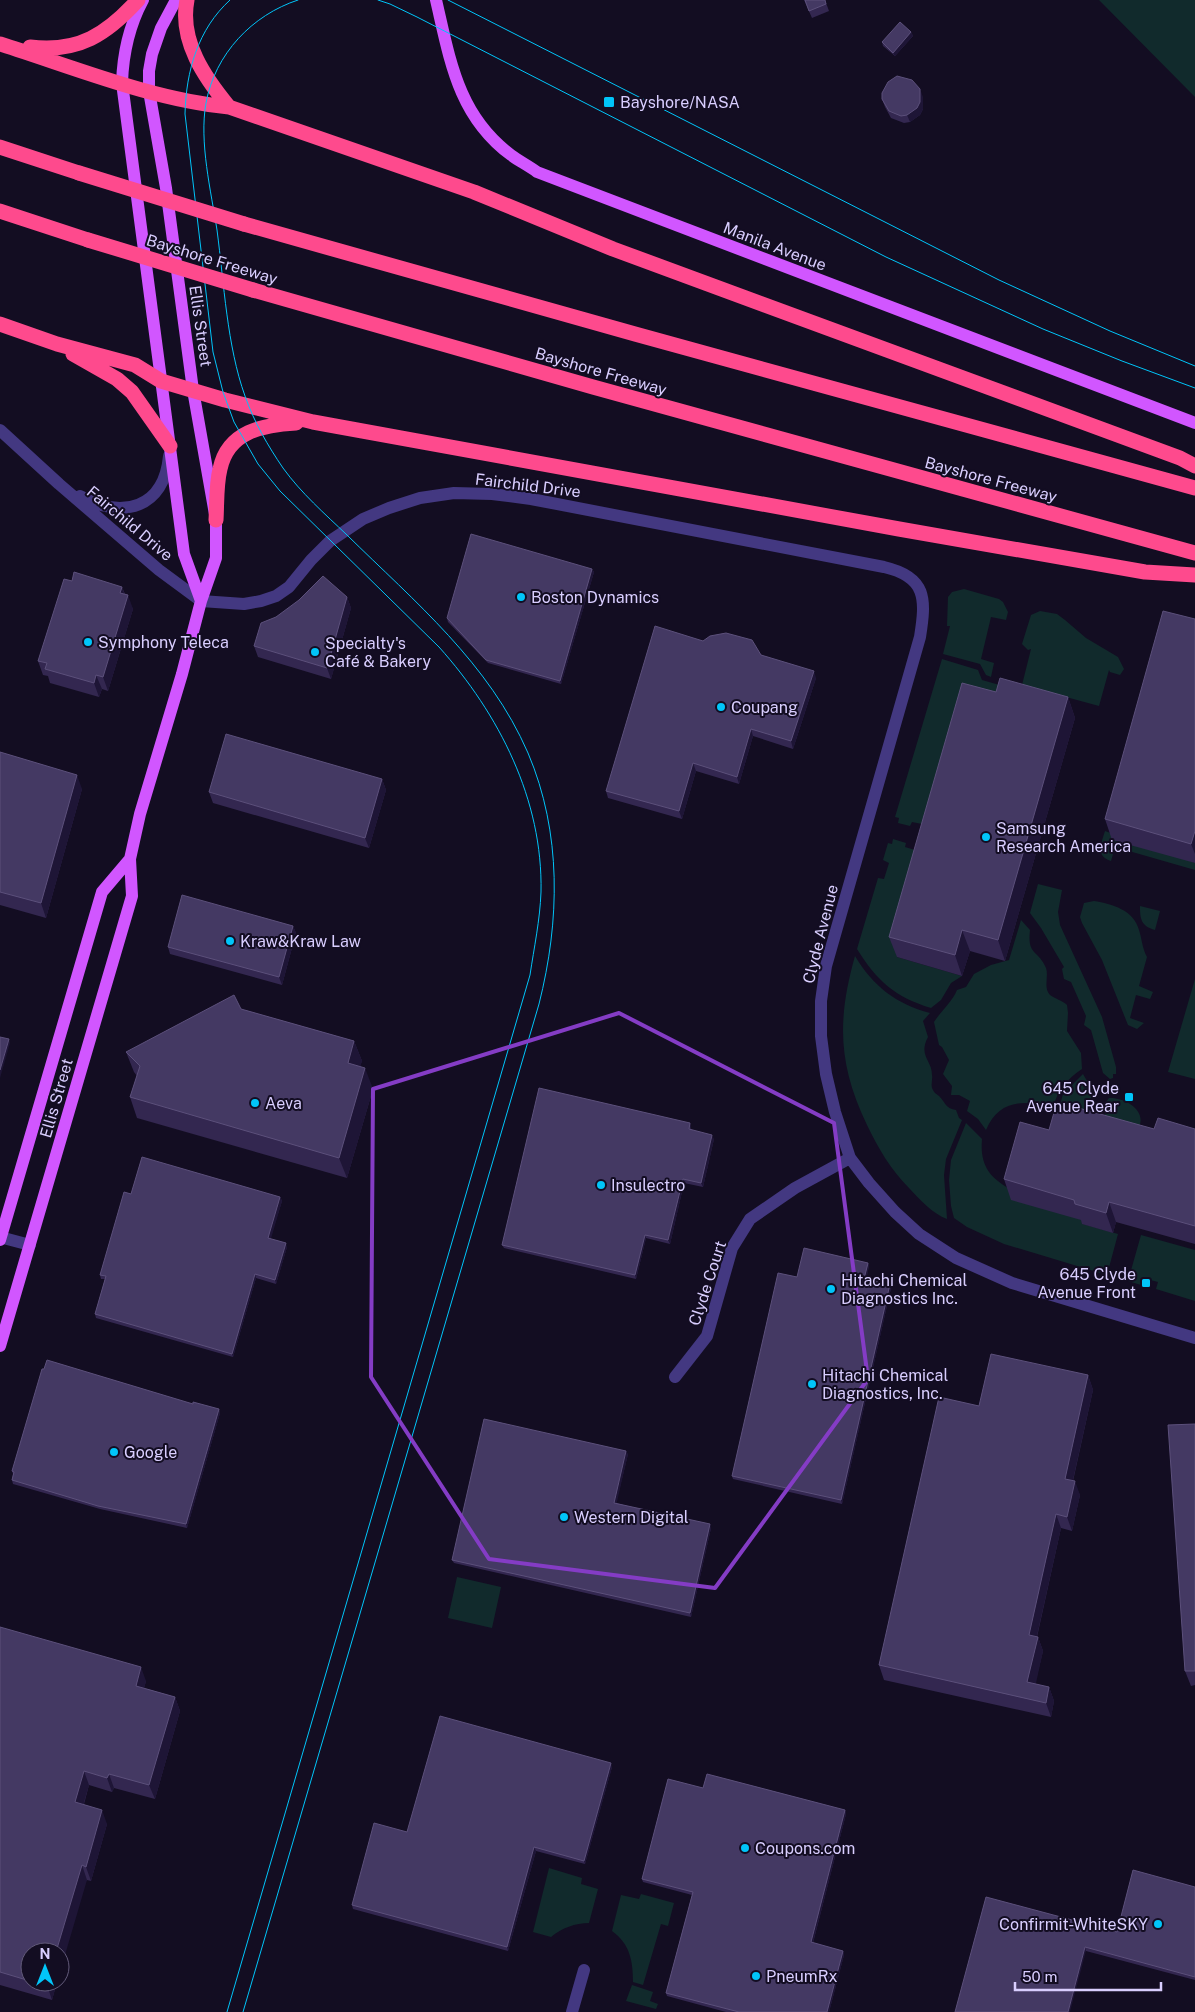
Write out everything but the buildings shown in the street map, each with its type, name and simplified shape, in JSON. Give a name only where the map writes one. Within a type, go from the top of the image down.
[{"type":"highway","points":[[1,44],[48,49],[63,48],[88,41],[120,20],[138,0]]},
{"type":"highway","points":[[187,0],[187,26],[196,60],[229,107]]},
{"type":"highway","points":[[1,44],[149,92],[205,105],[229,107],[474,192],[613,249],[1180,458],[1195,466]]},
{"type":"highway","points":[[0,147],[244,224],[1195,488]]},
{"type":"highway","name":"Bayshore Freeway","points":[[0,211],[253,290],[602,390],[1195,553]]},
{"type":"highway","points":[[0,324],[57,344],[135,366],[161,381],[313,422],[1145,572],[1195,575]]},
{"type":"highway","points":[[57,344],[117,379],[132,392],[170,446]]},
{"type":"highway","points":[[216,520],[220,469],[225,453],[241,436],[258,427],[272,424],[313,422]]},
{"type":"main road","points":[[143,0],[129,34],[123,59],[122,83],[184,554],[201,601]]},
{"type":"main road","name":"Ellis Street","points":[[0,1346],[132,896],[130,859],[140,814],[182,674],[201,601],[216,558],[216,520],[193,390],[166,188],[149,92],[149,71],[152,54],[161,28],[176,0]]},
{"type":"main road","name":"Manila Avenue","points":[[436,0],[451,67],[460,92],[473,115],[489,135],[510,155],[537,172],[1195,423]]},
{"type":"main road","name":"Ellis Street","points":[[0,1238],[102,892],[130,859]]},
{"type":"street","name":"Fairchild Drive","points":[[0,430],[59,484],[159,570],[201,601],[244,604],[276,596],[289,587],[311,560],[330,541],[363,519],[420,498],[454,493],[492,494],[531,499],[900,570],[916,581],[921,595]]},
{"type":"street","points":[[59,484],[90,502],[106,506],[137,506],[152,496],[162,485],[168,470],[170,446]]},
{"type":"street","name":"Clyde Avenue","points":[[921,595],[924,613],[920,637],[826,966],[821,1000],[821,1036],[826,1074],[835,1112],[850,1158],[895,1212],[919,1234],[956,1258],[1012,1283],[1195,1338]]},
{"type":"street","name":"Clyde Court","points":[[675,1376],[707,1336],[732,1248],[750,1220],[795,1188],[850,1158]]},
{"type":"street","points":[[0,1238],[30,1245]]},
{"type":"street","points":[[572,2012],[584,1970]]},
{"type":"highlighted area","points":[[619,1013],[834,1123],[868,1379],[715,1588],[489,1559],[371,1377],[373,1089]]},
{"type":"green space","points":[[1099,0],[1195,0],[1195,97]]},
{"type":"green space","points":[[964,589],[999,599],[1003,602],[1008,612],[1006,620],[991,617],[981,659],[994,663],[991,677],[986,675],[980,664],[943,654],[950,626],[947,626],[948,597],[952,592]]},
{"type":"green space","points":[[1040,611],[1057,614],[1086,638],[1118,657],[1124,669],[1120,675],[1109,670],[1099,706],[1022,685],[1031,649],[1028,650],[1022,644],[1031,615]]},
{"type":"green space","points":[[942,659],[978,670],[982,680],[1010,688],[922,824],[912,822],[910,826],[898,823],[899,818],[895,817]]},
{"type":"green space","points":[[1105,831],[1195,863],[1195,870],[1115,847],[1111,861],[1106,859],[1100,849]]},
{"type":"green space","points":[[893,839],[906,843],[905,847],[915,850],[897,957],[962,976],[951,983],[941,1000],[931,1008],[907,999],[888,986],[872,970],[857,949],[878,878],[884,879],[889,863],[883,860],[888,843],[892,844]]},
{"type":"green space","points":[[1038,884],[1062,890],[1058,912],[1060,925],[1102,1017],[1116,1067],[1116,1074],[1113,1074],[1113,1078],[1110,1079],[1103,1073],[1091,1030],[1084,1025],[1086,1016],[1071,982],[1064,979],[1062,969],[1064,967],[1030,913]]},
{"type":"green space","points":[[1094,901],[1121,909],[1132,917],[1139,930],[1147,957],[1139,986],[1153,992],[1150,999],[1136,995],[1130,1018],[1144,1023],[1137,1029],[1128,1025],[1102,960],[1082,923],[1080,917],[1084,903]]},
{"type":"green space","points":[[1140,906],[1160,911],[1155,930],[1142,921]]},
{"type":"green space","points":[[1021,920],[1030,930],[1030,944],[1046,968],[1048,992],[1067,1005],[1067,1031],[1081,1053],[1082,1069],[1064,1085],[1053,1107],[1022,1103],[1005,1107],[991,1120],[986,1130],[978,1119],[967,1111],[970,1101],[959,1095],[951,1095],[952,1086],[943,1074],[949,1060],[939,1045],[934,1022],[957,990],[966,987],[974,974],[991,965],[1009,960]]},
{"type":"green space","points":[[855,956],[862,967],[886,992],[906,1005],[930,1013],[923,1021],[928,1037],[924,1049],[931,1070],[932,1088],[948,1107],[956,1110],[959,1118],[962,1120],[946,1159],[944,1175],[947,1219],[926,1206],[896,1174],[876,1142],[857,1103],[850,1082],[843,1042],[845,1001]]},
{"type":"green space","points":[[1195,979],[1195,1079],[1168,1072]]},
{"type":"green space","points":[[1083,1074],[1094,1093],[1092,1115],[1060,1105],[1063,1094]]},
{"type":"green space","points":[[1109,1098],[1127,1102],[1133,1106],[1140,1115],[1139,1127],[1105,1118],[1105,1103]]},
{"type":"green space","points":[[966,1123],[982,1139],[983,1160],[989,1172],[996,1180],[1018,1194],[1082,1220],[1083,1224],[1118,1234],[1107,1275],[1004,1244],[967,1227],[954,1218],[949,1180],[951,1160]]},
{"type":"green space","points":[[1141,1235],[1195,1250],[1195,1301],[1156,1289],[1158,1282],[1143,1278],[1141,1285],[1128,1281]]},
{"type":"green space","points":[[457,1577],[501,1587],[492,1628],[448,1618]]},
{"type":"green space","points":[[549,1868],[582,1878],[581,1884],[598,1889],[589,1923],[569,1927],[551,1937],[533,1932]]},
{"type":"green space","points":[[641,1894],[674,1903],[668,1926],[661,1924],[643,1985],[633,1982],[631,1960],[627,1947],[612,1931],[621,1895],[639,1899]]},
{"type":"green space","points":[[632,1985],[653,1992],[650,2001],[658,2004],[656,2009],[626,2001]]},
{"type":"tram line","points":[[227,2012],[530,975],[541,892],[540,858],[534,824],[525,792],[513,760],[481,701],[439,647],[280,491],[258,464],[234,422],[223,392],[213,352],[185,114],[188,82],[196,52],[210,24],[230,0]]},
{"type":"tram line","points":[[243,2012],[539,1004],[546,973],[554,909],[552,846],[547,814],[539,783],[528,753],[512,721],[493,690],[448,635],[290,477],[272,451],[257,424],[239,377],[230,335],[207,167],[204,134],[206,103],[218,68],[238,39],[265,16],[298,0]]},
{"type":"tram line","points":[[378,0],[417,17],[886,257],[1043,329],[1195,388]]},
{"type":"tram line","points":[[448,0],[999,280],[1110,331],[1195,366]]},
{"type":"place","name":"Bayshore/NASA","points":[[609,102]]},
{"type":"place","name":"Boston Dynamics","points":[[521,597]]},
{"type":"place","name":"Symphony Teleca","points":[[88,642]]},
{"type":"place","name":"Specialty's Café & Bakery","points":[[315,652]]},
{"type":"place","name":"Coupang","points":[[721,707]]},
{"type":"place","name":"Samsung Research America","points":[[986,837]]},
{"type":"place","name":"Kraw&Kraw Law","points":[[230,941]]},
{"type":"place","name":"645 Clyde Avenue Rear","points":[[1129,1097]]},
{"type":"place","name":"Aeva","points":[[255,1103]]},
{"type":"place","name":"Insulectro","points":[[601,1185]]},
{"type":"place","name":"645 Clyde Avenue Front","points":[[1146,1283]]},
{"type":"place","name":"Hitachi Chemical Diagnostics Inc.","points":[[831,1289]]},
{"type":"place","name":"Hitachi Chemical Diagnostics, Inc.","points":[[812,1384]]},
{"type":"place","name":"Google","points":[[114,1452]]},
{"type":"place","name":"Western Digital","points":[[564,1517]]},
{"type":"place","name":"Coupons.com","points":[[745,1848]]},
{"type":"place","name":"Confirmit-WhiteSKY","points":[[1158,1924]]},
{"type":"place","name":"PneumRx","points":[[756,1976]]}]
